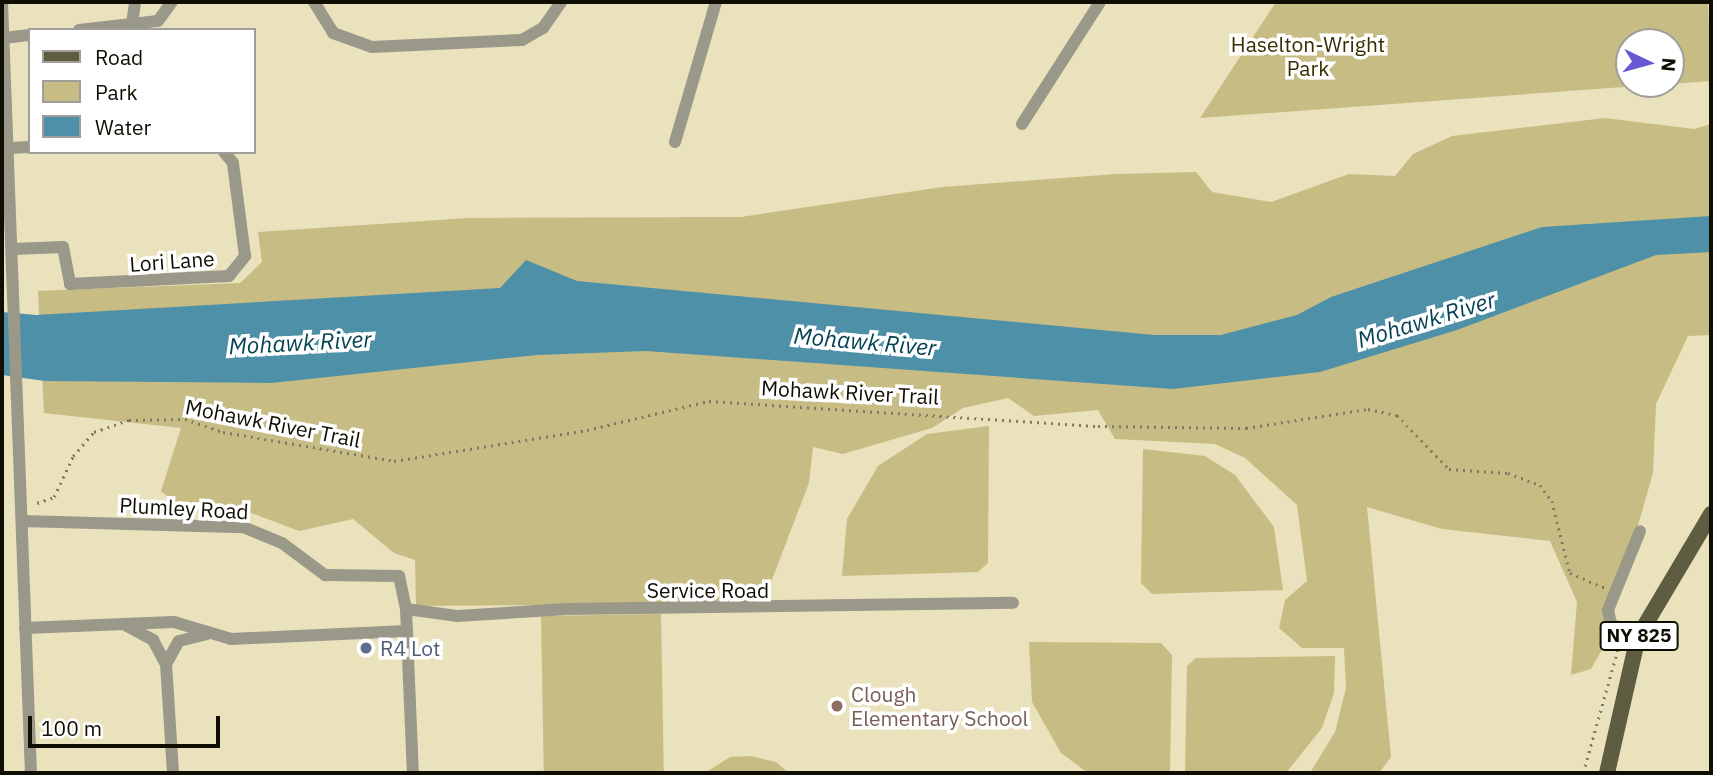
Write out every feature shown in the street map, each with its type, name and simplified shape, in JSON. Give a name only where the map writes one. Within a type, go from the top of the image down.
[{"type":"main road","name":"NY 825","points":[[1607,773],[1638,637],[1711,514]]},
{"type":"street","points":[[2,2],[10,148],[23,521],[24,628],[31,773]]},
{"type":"street","points":[[132,23],[135,2]]},
{"type":"street","points":[[94,28],[159,22],[172,2]]},
{"type":"street","points":[[314,2],[341,39],[372,47],[522,40],[542,28],[561,2]]},
{"type":"street","points":[[674,142],[716,2]]},
{"type":"street","points":[[1022,124],[1100,2]]},
{"type":"street","points":[[4,38],[28,35]]},
{"type":"street","points":[[10,148],[28,147]]},
{"type":"street","name":"Lori Lane","points":[[13,249],[63,247],[70,284],[229,276],[245,256],[233,163],[226,154]]},
{"type":"street","name":"Plumley Road","points":[[23,521],[243,527],[282,543],[325,575],[399,576],[406,609],[413,773]]},
{"type":"street","points":[[1638,637],[1611,624],[1615,592],[1640,531]]},
{"type":"street","name":"Service Road","points":[[406,609],[457,616],[567,609],[1013,603]]},
{"type":"street","points":[[24,628],[174,622],[231,639],[407,631]]},
{"type":"street","points":[[117,624],[144,633],[166,664],[173,773]]},
{"type":"street","points":[[166,664],[179,641],[208,634]]},
{"type":"path","name":"Mohawk River Trail","points":[[37,503],[52,499],[84,442],[106,425],[129,420],[185,419],[223,432],[394,461],[587,430],[709,401],[1087,425],[1245,428],[1368,409],[1397,415],[1449,469],[1508,473],[1540,485],[1552,501],[1570,573],[1615,592]]},
{"type":"green space","name":"Haselton-Wright Park","points":[[1276,2],[1708,2],[1711,81],[1685,83],[1685,28],[1615,28],[1615,88],[1200,118]]},
{"type":"green space","points":[[1605,118],[1694,129],[1711,124],[1711,335],[1688,336],[1656,404],[1653,473],[1603,648],[1591,669],[1571,675],[1577,602],[1550,541],[1442,529],[1367,507],[1391,757],[1379,773],[1310,773],[1335,732],[1346,688],[1344,648],[1302,648],[1279,628],[1285,600],[1307,581],[1297,505],[1245,458],[1215,444],[1115,439],[1098,410],[1034,416],[1008,398],[963,408],[932,428],[843,454],[813,447],[809,483],[763,603],[416,606],[415,560],[394,553],[353,519],[299,531],[233,506],[179,506],[161,491],[181,428],[44,413],[38,291],[240,283],[262,262],[258,232],[469,218],[741,217],[942,187],[1116,174],[1196,172],[1212,192],[1271,202],[1349,174],[1395,176],[1413,154],[1452,136]]},
{"type":"green space","points":[[989,426],[988,563],[978,572],[842,576],[847,519],[878,466],[927,434]]},
{"type":"green space","points":[[1143,449],[1205,456],[1235,475],[1274,527],[1283,590],[1152,594],[1141,583]]},
{"type":"green space","points":[[661,614],[664,773],[544,773],[541,616]]},
{"type":"green space","points":[[1029,642],[1161,643],[1172,655],[1170,773],[1088,773],[1061,753],[1032,702]]},
{"type":"green space","points":[[1335,656],[1334,693],[1322,728],[1286,773],[1185,773],[1187,666],[1196,658]]},
{"type":"green space","points":[[751,756],[776,762],[789,773],[705,773],[730,757]]},
{"type":"water","name":"Mohawk River","points":[[1711,216],[1711,252],[1656,255],[1457,330],[1320,372],[1173,389],[646,351],[537,355],[271,383],[45,381],[2,375],[2,312],[36,315],[500,288],[526,260],[577,281],[1154,335],[1221,335],[1297,315],[1331,297],[1542,227]]},
{"type":"place","name":"R4 Lot","points":[[366,648]]},
{"type":"place","name":"Clough Elementary School","points":[[837,706]]}]
